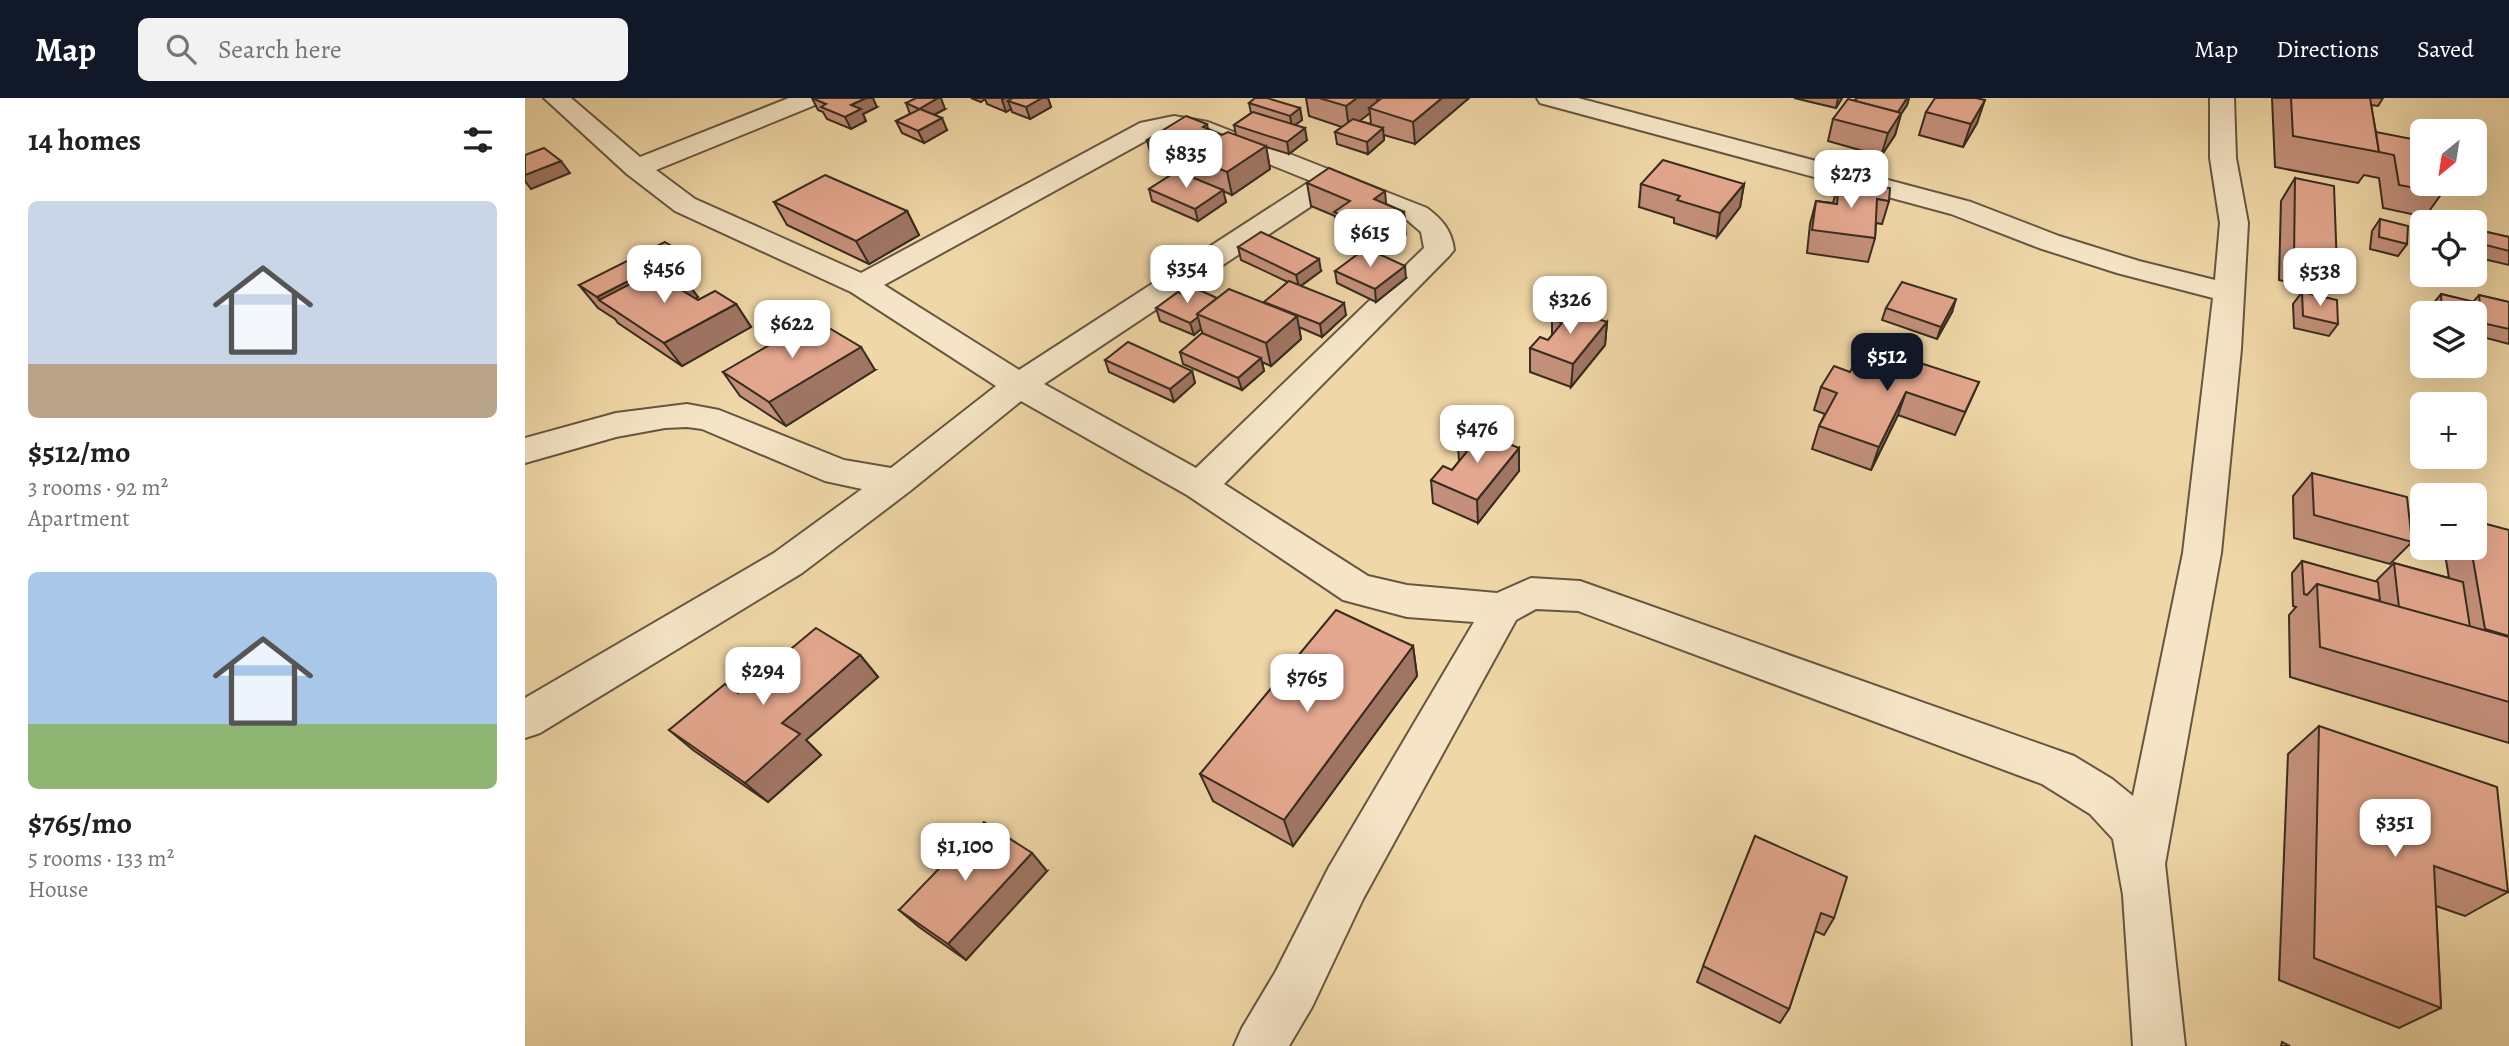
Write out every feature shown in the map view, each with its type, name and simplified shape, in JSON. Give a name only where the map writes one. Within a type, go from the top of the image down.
[{"type":"street","points":[[556,98],[637,168],[685,205],[862,285],[1019,386],[1200,486],[1357,589],[1407,601],[1502,610]]},
{"type":"street","points":[[637,168],[811,98]]},
{"type":"street","points":[[1549,98],[1949,205],[2049,242],[2229,293]]},
{"type":"street","points":[[2143,864],[2202,553],[2229,293],[2234,223],[2224,158],[2221,98]]},
{"type":"street","points":[[862,285],[1137,135],[1161,125],[1183,123],[1199,127],[1416,214],[1434,226],[1439,236],[1439,250],[1200,486]]},
{"type":"street","points":[[525,720],[788,563],[1019,386],[1333,180]]},
{"type":"street","points":[[525,451],[650,418],[691,414],[707,418],[838,472],[897,482]]},
{"type":"street","points":[[1260,1046],[1294,989],[1346,883],[1502,610],[1531,593],[1580,596],[2058,770],[2104,796],[2132,826],[2143,864],[2159,1046]]},
{"type":"building","points":[[812,98],[866,98],[851,105],[861,109],[845,117],[821,107],[826,104]]},
{"type":"building","points":[[916,98],[938,98],[919,109],[906,103]]},
{"type":"building","points":[[1013,98],[1042,98],[1026,107],[1008,101]]},
{"type":"building","points":[[1255,98],[1267,98],[1300,108],[1290,116],[1249,103]]},
{"type":"building","points":[[1319,98],[1357,98],[1346,106]]},
{"type":"building","points":[[1382,98],[1442,98],[1413,122],[1369,108]]},
{"type":"building","points":[[1857,98],[1907,98],[1898,112],[1855,101]]},
{"type":"building","points":[[1935,98],[1985,100],[1971,124],[1926,112]]},
{"type":"building","points":[[2291,98],[2370,98],[2379,152],[2293,136]]},
{"type":"building","points":[[1848,99],[1901,113],[1888,133],[1833,119]]},
{"type":"building","points":[[920,109],[942,118],[918,131],[896,121]]},
{"type":"building","points":[[1253,112],[1305,128],[1287,142],[1234,125]]},
{"type":"building","points":[[1186,116],[1207,124],[1203,127],[1222,135],[1228,132],[1266,146],[1227,172],[1147,140]]},
{"type":"building","points":[[1353,119],[1383,128],[1367,142],[1335,132]]},
{"type":"building","points":[[2376,132],[2410,139],[2410,187],[2399,185],[2394,155],[2379,152]]},
{"type":"building","points":[[544,148],[561,161],[525,175],[525,155]]},
{"type":"building","points":[[1663,160],[1744,184],[1720,213],[1677,200],[1680,196],[1641,184]]},
{"type":"building","points":[[1329,168],[1385,191],[1374,199],[1404,212],[1378,231],[1334,212],[1350,201],[1307,183]]},
{"type":"building","points":[[1177,171],[1223,190],[1195,209],[1149,189]]},
{"type":"building","points":[[825,175],[907,211],[856,241],[774,202]]},
{"type":"building","points":[[2295,178],[2334,186],[2337,267],[2294,257]]},
{"type":"building","points":[[1839,181],[1890,188],[1889,201],[1877,199],[1875,238],[1812,230],[1816,201],[1837,204]]},
{"type":"building","points":[[2380,219],[2408,226],[2407,244],[2379,237]]},
{"type":"building","points":[[1261,232],[1319,259],[1296,275],[1238,247]]},
{"type":"building","points":[[2487,232],[2509,237],[2509,251],[2487,245]]},
{"type":"building","points":[[665,242],[683,253],[597,297],[579,285]]},
{"type":"building","points":[[1366,248],[1405,266],[1375,289],[1335,271]]},
{"type":"building","points":[[667,265],[681,274],[667,281],[698,300],[715,291],[736,304],[664,343],[599,300]]},
{"type":"building","points":[[1289,281],[1344,303],[1320,324],[1264,302]]},
{"type":"building","points":[[1902,282],[1956,299],[1941,327],[1886,308]]},
{"type":"building","points":[[1197,289],[1217,298],[1190,323],[1156,308],[1178,292],[1188,296]]},
{"type":"building","points":[[1229,289],[1297,316],[1266,343],[1197,314]]},
{"type":"building","points":[[2302,292],[2337,300],[2338,324],[2303,316]]},
{"type":"building","points":[[2441,294],[2471,301],[2441,301]]},
{"type":"building","points":[[2479,295],[2509,302],[2509,329],[2487,324],[2487,301],[2480,301]]},
{"type":"building","points":[[1564,307],[1607,322],[1573,364],[1530,348],[1540,337],[1548,340],[1562,323],[1552,319]]},
{"type":"building","points":[[814,319],[861,347],[769,402],[723,372]]},
{"type":"building","points":[[1202,333],[1261,358],[1238,378],[1180,352]]},
{"type":"building","points":[[1128,342],[1192,371],[1170,389],[1105,360]]},
{"type":"building","points":[[1865,345],[1979,382],[1965,412],[1906,392],[1879,447],[1819,426],[1837,393],[1821,387],[1834,366],[1850,372]]},
{"type":"building","points":[[1472,429],[1519,448],[1477,500],[1431,480],[1443,466],[1452,470],[1469,449],[1458,445]]},
{"type":"building","points":[[2312,473],[2407,497],[2410,541],[2314,515]]},
{"type":"building","points":[[2487,524],[2509,530],[2509,636],[2485,629],[2473,560],[2487,560]]},
{"type":"building","points":[[2302,561],[2378,582],[2380,601],[2317,584],[2307,595],[2304,594]]},
{"type":"building","points":[[2394,563],[2463,582],[2470,627],[2399,607]]},
{"type":"building","points":[[2317,584],[2509,637],[2509,702],[2320,647]]},
{"type":"building","points":[[1336,610],[1413,646],[1284,820],[1200,774]]},
{"type":"building","points":[[816,628],[860,655],[782,723],[800,734],[745,783],[669,730],[725,684],[738,693]]},
{"type":"building","points":[[2319,726],[2497,787],[2508,892],[2434,866],[2441,1008],[2314,958]]},
{"type":"building","points":[[984,822],[1032,853],[948,944],[899,910]]},
{"type":"building","points":[[1755,836],[1847,877],[1834,918],[1821,913],[1789,1009],[1703,966]]}]
